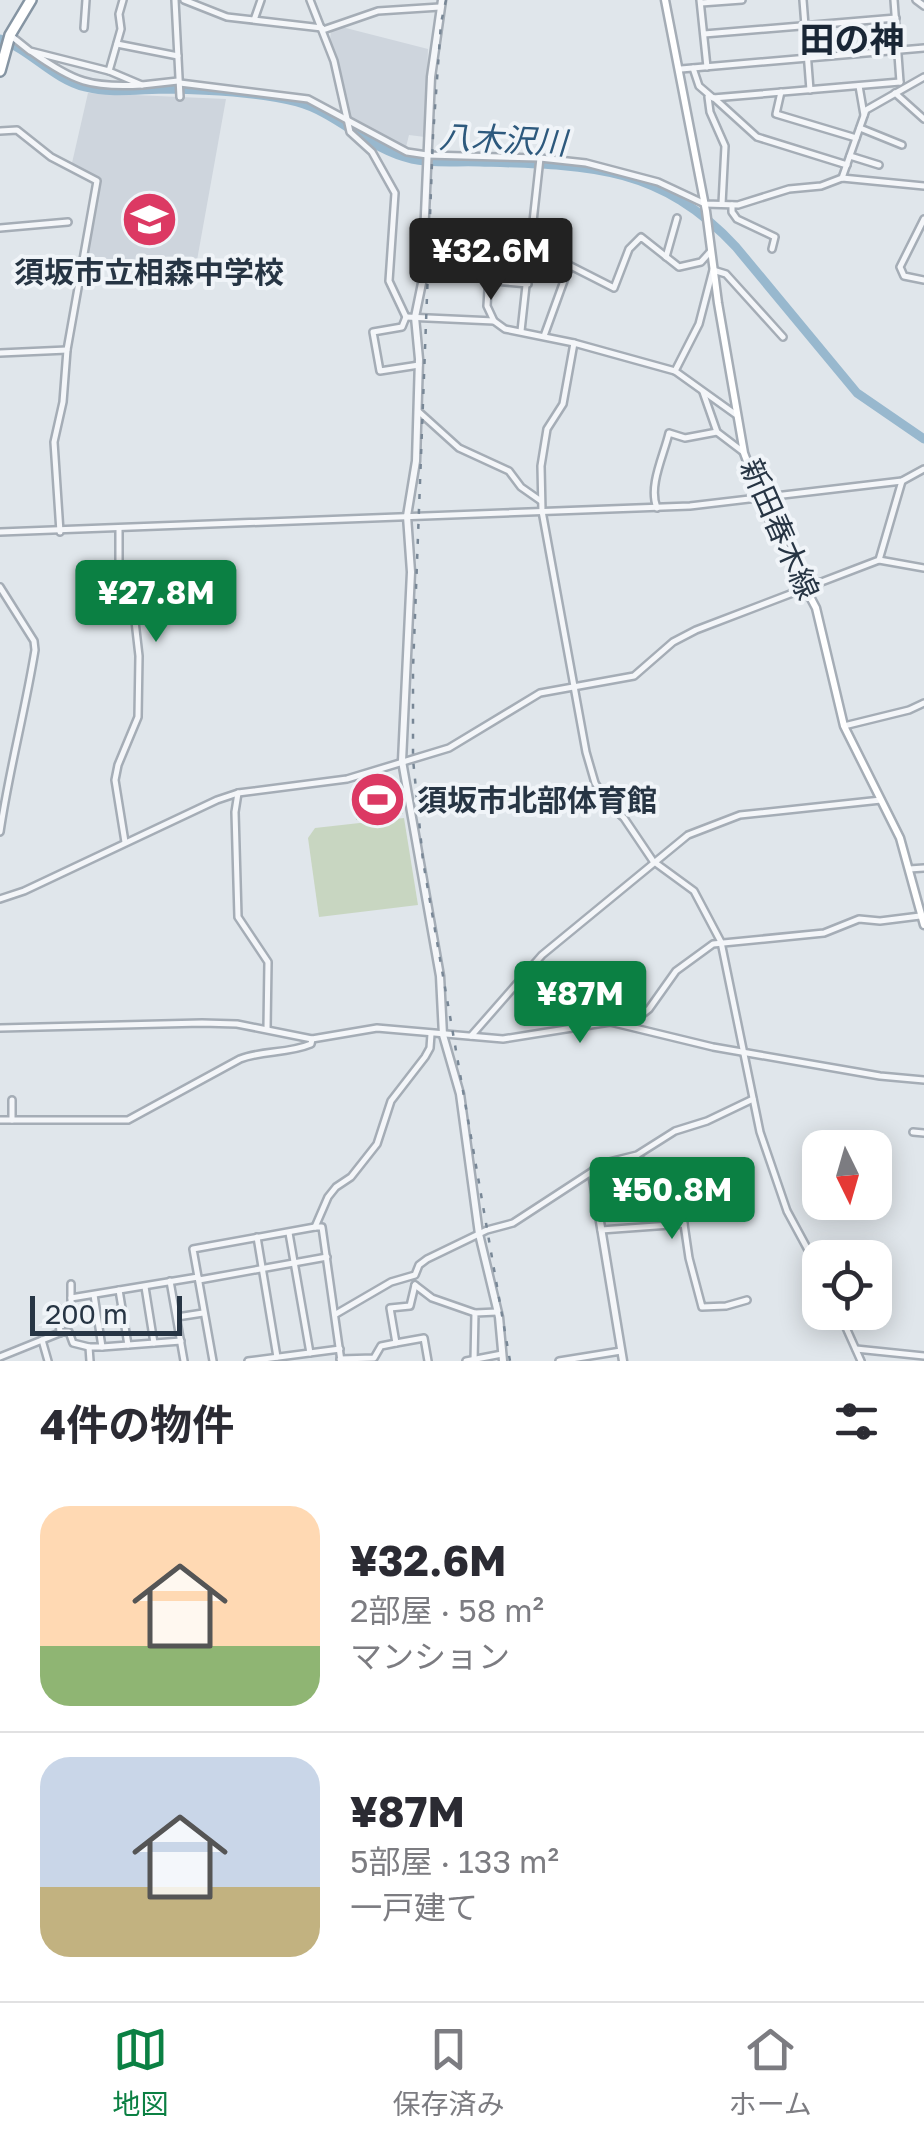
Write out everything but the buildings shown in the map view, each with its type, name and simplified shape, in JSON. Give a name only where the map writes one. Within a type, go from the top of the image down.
[{"type":"highway","points":[[0,71],[3,49],[30,0]]},
{"type":"main road","name":"新田春木線","points":[[664,0],[708,223],[744,453],[768,518],[816,608],[844,726],[900,838],[924,925]]},
{"type":"street","points":[[84,28],[86,0]]},
{"type":"street","points":[[109,72],[124,0]]},
{"type":"street","points":[[174,0],[180,97]]},
{"type":"street","points":[[184,0],[227,17],[322,29],[378,11],[441,3],[426,155],[422,283],[411,317],[402,327],[373,332],[380,371],[419,364]]},
{"type":"street","points":[[254,20],[261,0]]},
{"type":"street","points":[[310,0],[322,29],[350,132],[372,152],[394,193],[389,281],[411,317],[419,364],[416,462],[407,516],[411,572],[402,761],[440,976],[443,1035],[460,1094],[479,1234],[498,1312],[503,1358],[471,1360],[475,1313]]},
{"type":"street","points":[[707,68],[701,2],[739,0]]},
{"type":"street","points":[[803,0],[810,90]]},
{"type":"street","points":[[894,0],[899,89],[924,119]]},
{"type":"street","points":[[916,0],[924,6]]},
{"type":"street","points":[[704,34],[896,18]]},
{"type":"street","points":[[10,35],[63,74],[85,84],[103,87],[180,82],[308,98],[394,146],[426,155],[627,172],[670,187],[705,208],[750,203],[789,189],[821,186],[842,178],[924,186]]},
{"type":"street","points":[[117,44],[178,56]]},
{"type":"street","points":[[680,69],[924,48]]},
{"type":"street","points":[[30,51],[142,85]]},
{"type":"street","points":[[693,68],[698,86],[757,137],[846,165]]},
{"type":"street","points":[[842,178],[866,110],[924,77]]},
{"type":"street","points":[[711,96],[859,86],[899,89]]},
{"type":"street","points":[[859,86],[864,115]]},
{"type":"street","points":[[781,92],[776,114],[856,138]]},
{"type":"street","points":[[711,96],[710,112],[725,146],[722,204]]},
{"type":"street","points":[[860,128],[902,145]]},
{"type":"street","points":[[0,131],[17,130],[51,157],[96,178],[67,350],[64,402],[54,442],[60,532]]},
{"type":"street","points":[[850,156],[879,165]]},
{"type":"street","points":[[522,332],[540,162]]},
{"type":"street","points":[[732,205],[737,219],[774,237],[772,249]]},
{"type":"street","points":[[666,256],[677,218]]},
{"type":"street","points":[[924,219],[900,267],[904,276],[924,280]]},
{"type":"street","points":[[0,228],[68,222]]},
{"type":"street","points":[[532,251],[555,258],[614,288],[634,241],[641,237],[679,268],[702,262],[710,252]]},
{"type":"street","points":[[544,336],[569,267]]},
{"type":"street","points":[[675,371],[700,324],[713,270],[726,274],[782,336]]},
{"type":"street","points":[[496,281],[528,284]]},
{"type":"street","points":[[488,290],[487,306],[494,322]]},
{"type":"street","points":[[411,317],[494,322],[505,329],[675,371],[736,414]]},
{"type":"street","points":[[574,343],[562,404],[547,429],[542,510],[576,711],[596,783],[653,861],[694,892],[721,942],[760,1132],[787,1211],[803,1240]]},
{"type":"street","points":[[0,354],[67,350]]},
{"type":"street","points":[[702,389],[716,432],[744,453]]},
{"type":"street","points":[[418,410],[451,442],[509,471],[521,487],[542,501]]},
{"type":"street","points":[[657,508],[654,500],[658,470],[669,433],[684,438],[716,432]]},
{"type":"street","points":[[0,532],[657,508],[762,500],[902,481],[924,468]]},
{"type":"street","points":[[879,560],[902,481]]},
{"type":"street","points":[[119,529],[116,553],[135,621],[139,656],[138,718],[115,780],[126,842]]},
{"type":"street","points":[[0,899],[238,793],[346,779],[450,748],[540,693],[634,676],[673,642],[696,630],[879,560],[924,568]]},
{"type":"street","points":[[0,587],[34,641],[0,832]]},
{"type":"street","points":[[844,726],[924,703]]},
{"type":"street","points":[[238,793],[238,917],[268,962],[267,1029]]},
{"type":"street","points":[[471,1036],[542,956],[688,835],[740,815],[881,800]]},
{"type":"street","points":[[909,869],[924,868]]},
{"type":"street","points":[[629,1024],[650,1009],[676,971],[706,947],[721,942],[824,933],[858,919],[880,921],[920,916]]},
{"type":"street","points":[[0,1028],[202,1022],[267,1029],[312,1039]]},
{"type":"street","points":[[0,1120],[128,1120],[252,1054],[296,1050],[312,1039],[366,1028],[504,1038],[605,1023],[629,1024],[713,1047],[924,1080]]},
{"type":"street","points":[[315,1227],[328,1197],[352,1177],[377,1144],[391,1101],[426,1057],[431,1034]]},
{"type":"street","points":[[396,1343],[390,1308],[410,1306],[418,1265],[479,1234],[514,1223],[605,1163],[633,1156],[676,1131],[753,1099]]},
{"type":"street","points":[[12,1100],[12,1120]]},
{"type":"street","points":[[913,1132],[924,1133]]},
{"type":"street","points":[[648,1167],[650,1146]]},
{"type":"street","points":[[633,1156],[647,1163],[650,1174],[676,1174]]},
{"type":"street","points":[[592,1173],[622,1361]]},
{"type":"street","points":[[682,1196],[688,1258],[702,1307],[747,1300]]},
{"type":"street","points":[[602,1230],[684,1224]]},
{"type":"street","points":[[213,1361],[193,1249],[315,1227],[322,1227],[340,1360],[374,1358],[381,1346],[424,1338],[428,1361]]},
{"type":"street","points":[[235,1228],[237,1240]]},
{"type":"street","points":[[217,1230],[219,1244]]},
{"type":"street","points":[[289,1232],[310,1353]]},
{"type":"street","points":[[256,1237],[277,1357]]},
{"type":"street","points":[[72,1284],[71,1301],[327,1257]]},
{"type":"street","points":[[336,1314],[391,1282],[415,1275]]},
{"type":"street","points":[[170,1282],[184,1361]]},
{"type":"street","points":[[415,1285],[432,1298],[475,1313],[498,1312]]},
{"type":"street","points":[[145,1286],[154,1343]]},
{"type":"street","points":[[119,1290],[128,1345]]},
{"type":"street","points":[[94,1295],[102,1346]]},
{"type":"street","points":[[58,1308],[60,1332]]},
{"type":"street","points":[[176,1317],[204,1312]]},
{"type":"street","points":[[847,1330],[861,1361]]},
{"type":"street","points":[[0,1358],[60,1332],[69,1332],[72,1343],[89,1347],[181,1341]]},
{"type":"street","points":[[42,1340],[48,1361]]},
{"type":"street","points":[[89,1347],[89,1361]]},
{"type":"street","points":[[248,1361],[340,1349]]},
{"type":"street","points":[[856,1349],[924,1356]]},
{"type":"street","points":[[559,1361],[621,1351]]},
{"type":"street","points":[[319,1352],[320,1361]]},
{"type":"shaded area","points":[[338,26],[428,49],[425,137],[409,135],[406,147],[349,118],[330,41],[331,29]]},
{"type":"shaded area","name":"須坂市立相森中学校","points":[[88,93],[226,99],[194,277],[87,256],[99,179],[72,163]]},
{"type":"green space","name":"須坂市北部体育館","points":[[399,781],[403,814],[356,820],[353,787]]},
{"type":"green space","points":[[404,818],[418,905],[319,917],[308,838],[315,828]]},
{"type":"waterway","name":"八木沢川","points":[[0,39],[85,87],[116,91],[217,91],[281,99],[312,107],[382,148],[412,159],[587,168],[649,184],[707,220],[736,247],[857,393],[924,439]]},
{"type":"railway","points":[[446,0],[433,136],[413,759],[423,861],[510,1361]]},
{"type":"place","name":"須坂市立相森中学校","points":[[149,220]]},
{"type":"place","name":"須坂市北部体育館","points":[[378,800]]},
{"type":"district","name":"田の神","points":[[852,39]]}]
